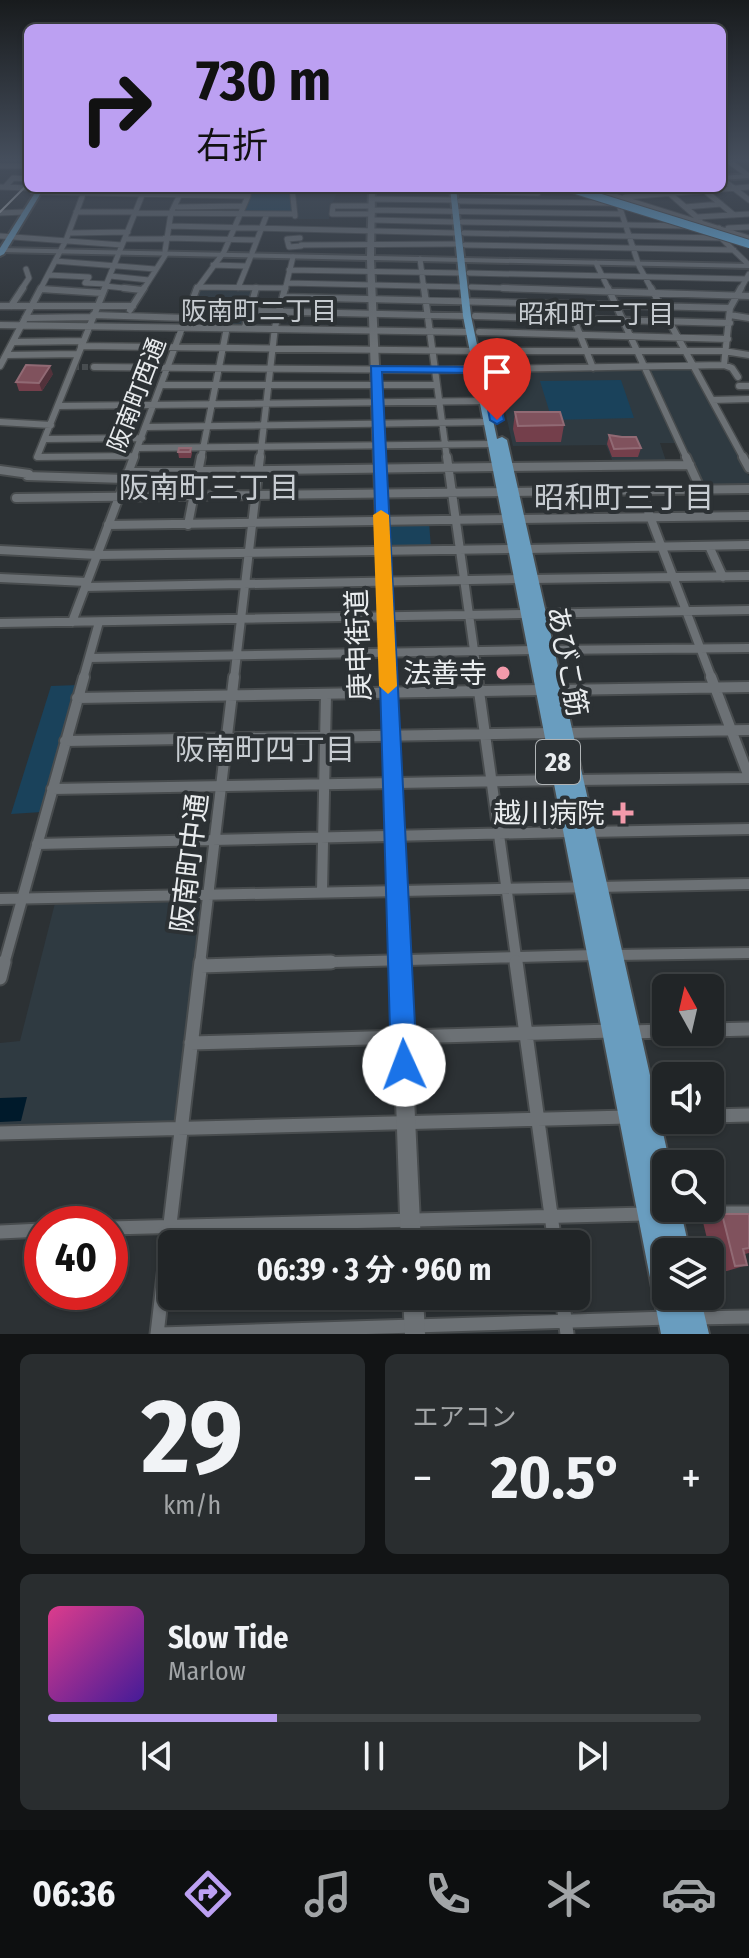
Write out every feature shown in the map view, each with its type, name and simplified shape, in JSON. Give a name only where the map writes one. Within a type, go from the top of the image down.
[{"type":"highway","points":[[682,221],[749,242]]},
{"type":"highway","points":[[686,221],[749,242]]},
{"type":"main road","points":[[2,244],[16,221]]},
{"type":"main road","name":"あびこ筋","points":[[463,251],[478,351],[591,888],[597,955],[629,1117],[652,1179]]},
{"type":"main road","name":"あびこ筋","points":[[482,370],[484,401],[493,444],[502,467]]},
{"type":"main road","name":"あびこ筋","points":[[591,888],[615,955],[655,1150]]},
{"type":"main road","name":"あびこ筋","points":[[666,1222],[684,1320]]},
{"type":"street","points":[[0,366],[73,221]]},
{"type":"street","points":[[132,221],[37,457],[203,448],[493,444]]},
{"type":"street","points":[[126,316],[166,252],[165,239],[170,221]]},
{"type":"street","name":"阪南町西通","points":[[72,622],[197,287],[222,254],[237,221]]},
{"type":"street","points":[[238,288],[265,221]]},
{"type":"street","points":[[296,221],[302,248]]},
{"type":"street","points":[[427,315],[482,221]]},
{"type":"street","points":[[429,331],[463,251],[484,221]]},
{"type":"street","points":[[425,300],[487,221]]},
{"type":"street","points":[[623,221],[638,263],[747,459],[749,468]]},
{"type":"street","points":[[673,221],[749,242]]},
{"type":"street","points":[[702,221],[719,233],[749,264]]},
{"type":"street","points":[[423,286],[492,222],[686,226]]},
{"type":"street","points":[[567,224],[570,235]]},
{"type":"street","points":[[584,224],[595,262],[701,490]]},
{"type":"street","points":[[169,226],[298,230],[371,228],[608,290],[739,293],[749,296]]},
{"type":"street","points":[[371,228],[420,259],[570,235],[629,237],[719,233],[749,227]]},
{"type":"street","points":[[371,228],[463,251],[574,319],[669,321],[730,315]]},
{"type":"street","points":[[371,228],[463,251],[580,335],[728,339]]},
{"type":"street","points":[[371,228],[421,272]]},
{"type":"street","points":[[371,228],[423,286]]},
{"type":"street","points":[[68,236],[166,252],[293,257],[371,228],[463,251],[595,262],[749,264]]},
{"type":"street","points":[[285,289],[371,228],[463,251],[590,248],[734,250]]},
{"type":"street","points":[[289,270],[371,228],[463,251],[568,304],[661,306],[749,318]]},
{"type":"street","points":[[252,254],[302,248],[371,228],[463,251],[602,276],[748,277],[730,315],[724,365]]},
{"type":"street","name":"庚申街道","points":[[371,228],[410,1230]]},
{"type":"street","points":[[2,244],[128,232]]},
{"type":"street","points":[[300,238],[287,239],[289,247],[302,248]]},
{"type":"street","points":[[2,244],[61,250],[122,247],[165,239],[257,240]]},
{"type":"street","points":[[421,272],[463,251]]},
{"type":"street","name":"阪南町中通","points":[[159,1334],[275,327],[293,257]]},
{"type":"street","points":[[420,259],[553,1230]]},
{"type":"street","points":[[55,261],[155,269]]},
{"type":"street","points":[[213,265],[246,266]]},
{"type":"street","points":[[11,306],[29,278],[26,269]]},
{"type":"street","points":[[48,275],[89,277],[85,283],[104,288]]},
{"type":"street","points":[[110,276],[149,280]]},
{"type":"street","points":[[197,287],[285,289],[372,299],[425,300]]},
{"type":"street","points":[[245,327],[256,288]]},
{"type":"street","points":[[41,289],[142,290]]},
{"type":"street","points":[[568,304],[593,368]]},
{"type":"street","points":[[0,306],[133,306]]},
{"type":"street","points":[[249,311],[427,315]]},
{"type":"street","points":[[22,325],[92,316],[126,316],[227,327],[429,331]]},
{"type":"street","points":[[0,325],[87,328],[185,322]]},
{"type":"street","points":[[119,346],[128,325]]},
{"type":"street","points":[[188,525],[227,327]]},
{"type":"street","points":[[13,342],[80,347]]},
{"type":"street","points":[[6,355],[80,347],[177,345],[727,352],[749,355]]},
{"type":"street","points":[[133,367],[140,346]]},
{"type":"street","points":[[196,366],[203,346]]},
{"type":"street","points":[[94,367],[482,370],[724,365],[732,368],[738,377]]},
{"type":"street","points":[[162,385],[437,385]]},
{"type":"street","points":[[739,386],[749,386]]},
{"type":"street","points":[[712,400],[749,399]]},
{"type":"street","points":[[58,406],[484,401]]},
{"type":"street","points":[[0,422],[51,425]]},
{"type":"street","points":[[146,427],[489,422]]},
{"type":"street","points":[[46,439],[142,438]]},
{"type":"street","points":[[2,472],[127,476],[198,472],[690,465]]},
{"type":"street","points":[[16,498],[749,489]]},
{"type":"street","points":[[52,789],[749,777],[640,490]]},
{"type":"street","points":[[108,525],[749,516]]},
{"type":"street","points":[[0,550],[97,555],[749,545]]},
{"type":"street","points":[[709,546],[723,577]]},
{"type":"street","points":[[0,578],[86,584],[246,584],[749,576]]},
{"type":"street","points":[[0,623],[749,610]]},
{"type":"street","points":[[1,972],[99,622]]},
{"type":"street","points":[[89,658],[749,648]]},
{"type":"street","points":[[77,698],[749,687]]},
{"type":"street","points":[[322,892],[326,694]]},
{"type":"street","points":[[65,741],[749,730]]},
{"type":"street","points":[[37,844],[749,829]]},
{"type":"street","points":[[0,899],[749,884]]},
{"type":"street","points":[[615,955],[749,953]]},
{"type":"street","points":[[201,966],[597,955]]},
{"type":"street","points":[[724,1030],[749,1029]]},
{"type":"street","points":[[191,1043],[612,1031]]},
{"type":"street","points":[[630,1032],[652,1031]]},
{"type":"street","points":[[724,1116],[749,1115]]},
{"type":"street","points":[[0,1133],[629,1117]]},
{"type":"street","points":[[128,1227],[551,1218],[652,1209]]},
{"type":"street","points":[[724,1212],[749,1213]]},
{"type":"street","points":[[0,1232],[24,1231]]},
{"type":"street","points":[[413,1310],[414,1330]]},
{"type":"street","points":[[159,1334],[566,1328],[749,1317]]},
{"type":"shaded area","points":[[199,288],[254,289],[244,326],[186,325]]},
{"type":"shaded area","points":[[647,368],[692,369],[749,476],[749,488],[704,488]]},
{"type":"shaded area","points":[[643,370],[677,443],[660,443],[667,464],[614,465],[606,445],[513,446],[496,371]]},
{"type":"shaded area","points":[[621,380],[634,418],[552,420],[540,381]]},
{"type":"shaded area","points":[[429,522],[431,548],[389,547],[387,524]]},
{"type":"shaded area","points":[[79,685],[42,812],[11,814],[51,686]]},
{"type":"shaded area","points":[[199,902],[201,907],[176,1122],[0,1128],[0,1043],[20,1041],[55,903]]},
{"type":"shaded area","points":[[27,1097],[21,1121],[0,1122],[0,1098]]},
{"type":"building","points":[[26,365],[50,366],[39,383],[16,382]]},
{"type":"building","points":[[515,412],[560,412],[564,425],[518,426]]},
{"type":"building","points":[[609,435],[636,437],[641,448],[614,449]]},
{"type":"building","points":[[179,448],[191,448],[190,452],[178,452]]},
{"type":"building","points":[[724,1214],[749,1214],[749,1248],[743,1249],[747,1265],[735,1266]]},
{"type":"tunnel","points":[[73,367],[94,367]]},
{"type":"slow traffic","points":[[381,515],[388,686]]},
{"type":"place","name":"法善寺","points":[[503,673]]},
{"type":"place","name":"越川病院","points":[[623,813]]},
{"type":"district","name":"阪南町二丁目","points":[[259,311]]},
{"type":"district","name":"昭和町二丁目","points":[[596,314]]},
{"type":"district","name":"阪南町三丁目","points":[[209,488]]},
{"type":"district","name":"昭和町三丁目","points":[[624,498]]},
{"type":"district","name":"阪南町四丁目","points":[[265,750]]},
{"type":"route","points":[[404,1065],[375,369],[486,370],[497,420]]}]
